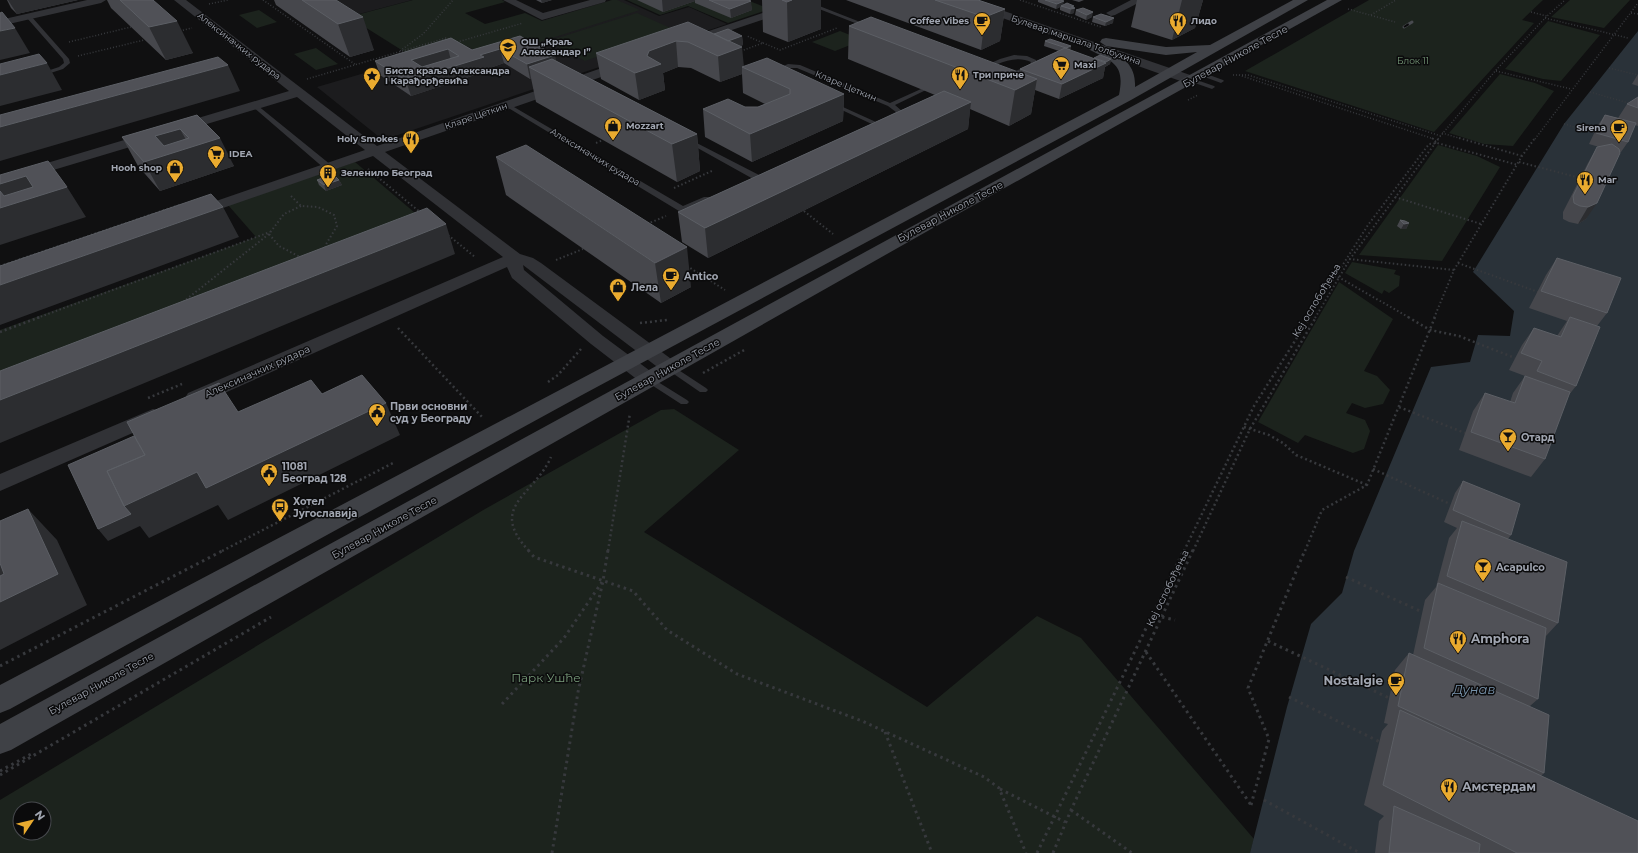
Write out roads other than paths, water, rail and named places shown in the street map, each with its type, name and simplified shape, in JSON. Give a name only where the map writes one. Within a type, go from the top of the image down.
[{"type":"main road","name":"Булевар Николе Тесле","points":[[0,700],[1126,97],[1302,0]]},
{"type":"main road","name":"Булевар Николе Тесле","points":[[0,740],[660,374],[927,223],[1196,77],[1340,4]]},
{"type":"main road","points":[[1100,44],[1166,51],[1217,47]]},
{"type":"main road","points":[[1100,44],[1119,60],[1127,70],[1130,80],[1126,97]]},
{"type":"street","points":[[0,23],[101,0]]},
{"type":"street","name":"Алексиначких рудара","points":[[179,0],[514,258],[527,261],[535,266],[649,352],[660,374]]},
{"type":"street","points":[[508,0],[542,17],[600,0]]},
{"type":"street","name":"Булевар маршала Толбухина","points":[[961,0],[1100,44]]},
{"type":"street","name":"Булевар маршала Толбухина","points":[[982,0],[1100,44],[1196,77]]},
{"type":"street","points":[[1111,13],[1139,0]]},
{"type":"street","points":[[677,46],[696,43],[805,1]]},
{"type":"street","name":"Кларе Цеткин","points":[[375,151],[507,105],[581,83],[634,61]]},
{"type":"street","points":[[0,182],[299,92]]},
{"type":"street","points":[[179,219],[375,151]]},
{"type":"street","points":[[514,258],[515,270],[518,274],[627,363],[660,374]]},
{"type":"street","name":"Алексиначких рудара","points":[[0,483],[514,258]]},
{"type":"lane","points":[[805,1],[873,28]]},
{"type":"lane","points":[[29,16],[66,59],[67,63],[65,66],[29,77]]},
{"type":"lane","points":[[974,67],[983,71],[1010,56],[1022,56],[1034,61],[1033,65],[1001,78],[1012,82]]},
{"type":"lane","name":"Кларе Цеткин","points":[[772,78],[765,74],[788,66],[798,66],[899,110],[898,114],[873,126],[828,102]]},
{"type":"lane","points":[[1196,77],[1221,82]]},
{"type":"lane","points":[[1196,77],[1212,87]]},
{"type":"lane","points":[[890,105],[923,90]]},
{"type":"lane","name":"Алексиначких рудара","points":[[507,105],[682,209],[716,195]]},
{"type":"lane","points":[[255,106],[328,167]]},
{"type":"lane","points":[[682,137],[758,177]]},
{"type":"lane","points":[[660,374],[703,390]]},
{"type":"lane","points":[[660,374],[684,402]]},
{"type":"water","name":"Дунав","points":[[1638,31],[1638,853],[1250,853],[1287,707],[1311,624],[1342,593],[1354,551],[1431,367],[1470,362],[1478,335],[1510,336],[1514,311],[1473,272],[1564,124]]},
{"type":"railway","points":[[1404,27],[1412,22]]},
{"type":"place","name":"Coffee Vibes","points":[[982,36]]},
{"type":"place","name":"Лидо","points":[[1178,36]]},
{"type":"place","name":"ОШ „Краљ Александар I”","points":[[508,62]]},
{"type":"place","name":"Maxi","points":[[1061,80]]},
{"type":"place","name":"Три приче","points":[[960,90]]},
{"type":"place","name":"Биста краља Александра I Карађорђевића","points":[[372,91]]},
{"type":"place","name":"Mozzart","points":[[613,141]]},
{"type":"place","name":"Sirena","points":[[1619,143]]},
{"type":"place","name":"Holy Smokes","points":[[411,154]]},
{"type":"place","name":"IDEA","points":[[216,169]]},
{"type":"place","name":"Hooh shop","points":[[175,183]]},
{"type":"place","name":"Зеленило Београд","points":[[328,188]]},
{"type":"place","name":"Маг","points":[[1585,195]]},
{"type":"place","name":"Antico","points":[[671,291]]},
{"type":"place","name":"Лела","points":[[618,302]]},
{"type":"place","name":"Први основни суд у Београду","points":[[377,427]]},
{"type":"place","name":"Отард","points":[[1508,452]]},
{"type":"place","name":"11081 Београд 128","points":[[269,487]]},
{"type":"place","name":"Хотел Југославија","points":[[280,522]]},
{"type":"place","name":"Acapulco","points":[[1483,582]]},
{"type":"place","name":"Amphora","points":[[1458,654]]},
{"type":"place","name":"Nostalgie","points":[[1396,696]]},
{"type":"place","name":"Амстердам","points":[[1449,802]]},
{"type":"park label","name":"Блок 11","points":[[1413,61]]},
{"type":"park label","name":"Парк Ушће","points":[[546,678]]}]
